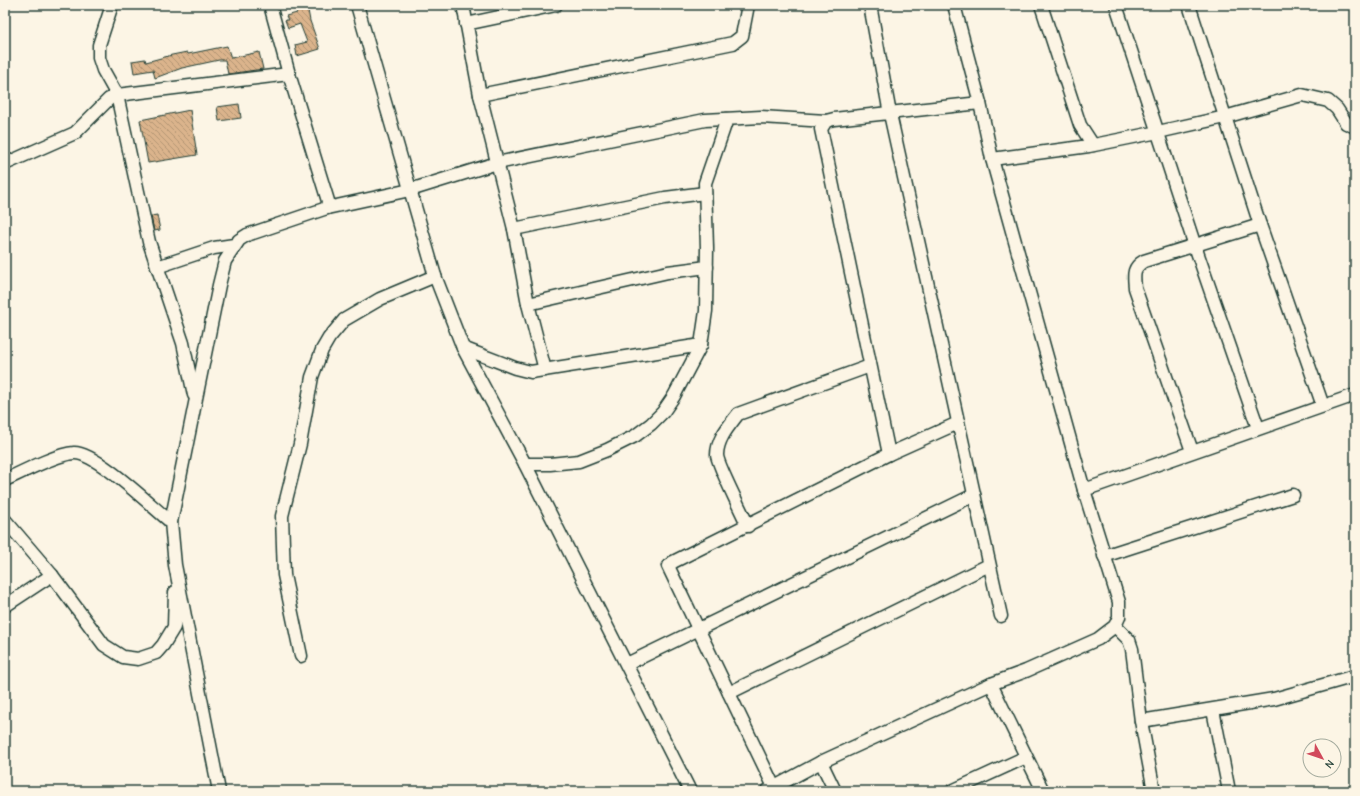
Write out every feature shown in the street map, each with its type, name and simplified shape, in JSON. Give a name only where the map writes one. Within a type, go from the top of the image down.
[{"type":"street","points":[[112,5],[100,45],[99,58],[103,70],[117,95],[128,139],[138,195],[157,267],[184,343],[195,401]]},
{"type":"street","points":[[270,5],[289,74],[328,201],[327,208]]},
{"type":"street","points":[[357,5],[435,276],[463,348],[525,464],[690,791]]},
{"type":"street","points":[[463,5],[480,95],[514,229],[528,304],[545,370]]},
{"type":"street","points":[[466,24],[556,5]]},
{"type":"street","points":[[480,95],[733,43],[742,36],[748,5]]},
{"type":"street","points":[[870,5],[890,114],[1001,616]]},
{"type":"street","points":[[954,5],[980,103],[992,159],[1084,490],[1119,602],[1119,617],[1115,626],[1098,639],[1026,671],[991,684],[821,762],[771,789],[729,693],[668,566],[673,562],[748,526],[889,454],[958,423]]},
{"type":"street","points":[[1041,5],[1080,125],[1093,145]]},
{"type":"street","points":[[1116,5],[1195,246],[1258,428]]},
{"type":"street","points":[[1189,5],[1260,225],[1322,406]]},
{"type":"street","points":[[5,164],[75,133],[109,99],[117,95],[289,74]]},
{"type":"street","points":[[992,159],[1093,145],[1158,132],[1225,117],[1302,95],[1328,101],[1337,109],[1346,123],[1355,127]]},
{"type":"street","points":[[217,790],[175,565],[171,522],[225,261],[234,245],[246,235],[327,208],[410,190],[497,163],[705,120],[761,117],[826,121],[980,103]]},
{"type":"street","points":[[525,464],[550,464],[579,461],[607,450],[635,436],[651,424],[663,412],[674,396],[701,345],[706,311],[707,267],[704,183],[714,151],[727,119]]},
{"type":"street","points":[[826,121],[821,129],[889,454]]},
{"type":"street","points":[[514,229],[665,198],[704,193]]},
{"type":"street","points":[[1192,450],[1134,288],[1134,270],[1137,265],[1144,261],[1260,225]]},
{"type":"street","points":[[157,267],[214,248],[234,245]]},
{"type":"street","points":[[528,304],[668,272],[707,267]]},
{"type":"street","points":[[301,656],[284,575],[282,516],[300,444],[312,377],[322,350],[329,338],[344,320],[380,299],[435,276]]},
{"type":"street","points":[[463,348],[515,368],[531,372],[701,345]]},
{"type":"street","points":[[748,526],[717,456],[720,442],[725,431],[738,414],[870,366]]},
{"type":"street","points":[[1084,490],[1192,450],[1355,395]]},
{"type":"street","points":[[5,480],[55,458],[74,453],[88,456],[104,466],[171,522]]},
{"type":"street","points":[[627,664],[699,631],[974,495]]},
{"type":"street","points":[[1104,556],[1293,495]]},
{"type":"street","points":[[5,520],[52,575],[104,645],[123,656],[138,659],[156,653],[163,645],[174,627],[175,565]]},
{"type":"street","points":[[729,693],[990,565]]},
{"type":"street","points":[[5,606],[52,575]]},
{"type":"street","points":[[1115,626],[1128,640],[1132,649],[1141,721],[1154,791]]},
{"type":"street","points":[[1141,721],[1274,699],[1355,676]]},
{"type":"street","points":[[991,684],[1043,791]]},
{"type":"street","points":[[1214,710],[1229,791]]},
{"type":"street","points":[[952,791],[1026,757]]},
{"type":"street","points":[[821,762],[835,791]]},
{"type":"building","points":[[295,5],[307,5],[310,21],[320,49],[297,56],[295,45],[307,42],[300,24],[288,28],[285,20],[288,20],[286,16],[297,13]]},
{"type":"building","points":[[227,46],[231,58],[259,52],[263,69],[228,74],[225,60],[219,60],[182,68],[155,78],[153,70],[134,73],[132,61],[145,59],[146,62],[187,52],[188,54]]},
{"type":"building","points":[[239,104],[241,118],[219,121],[217,107]]},
{"type":"building","points":[[190,110],[197,155],[148,163],[140,120]]},
{"type":"building","points":[[157,215],[160,230],[154,231],[151,216]]}]
